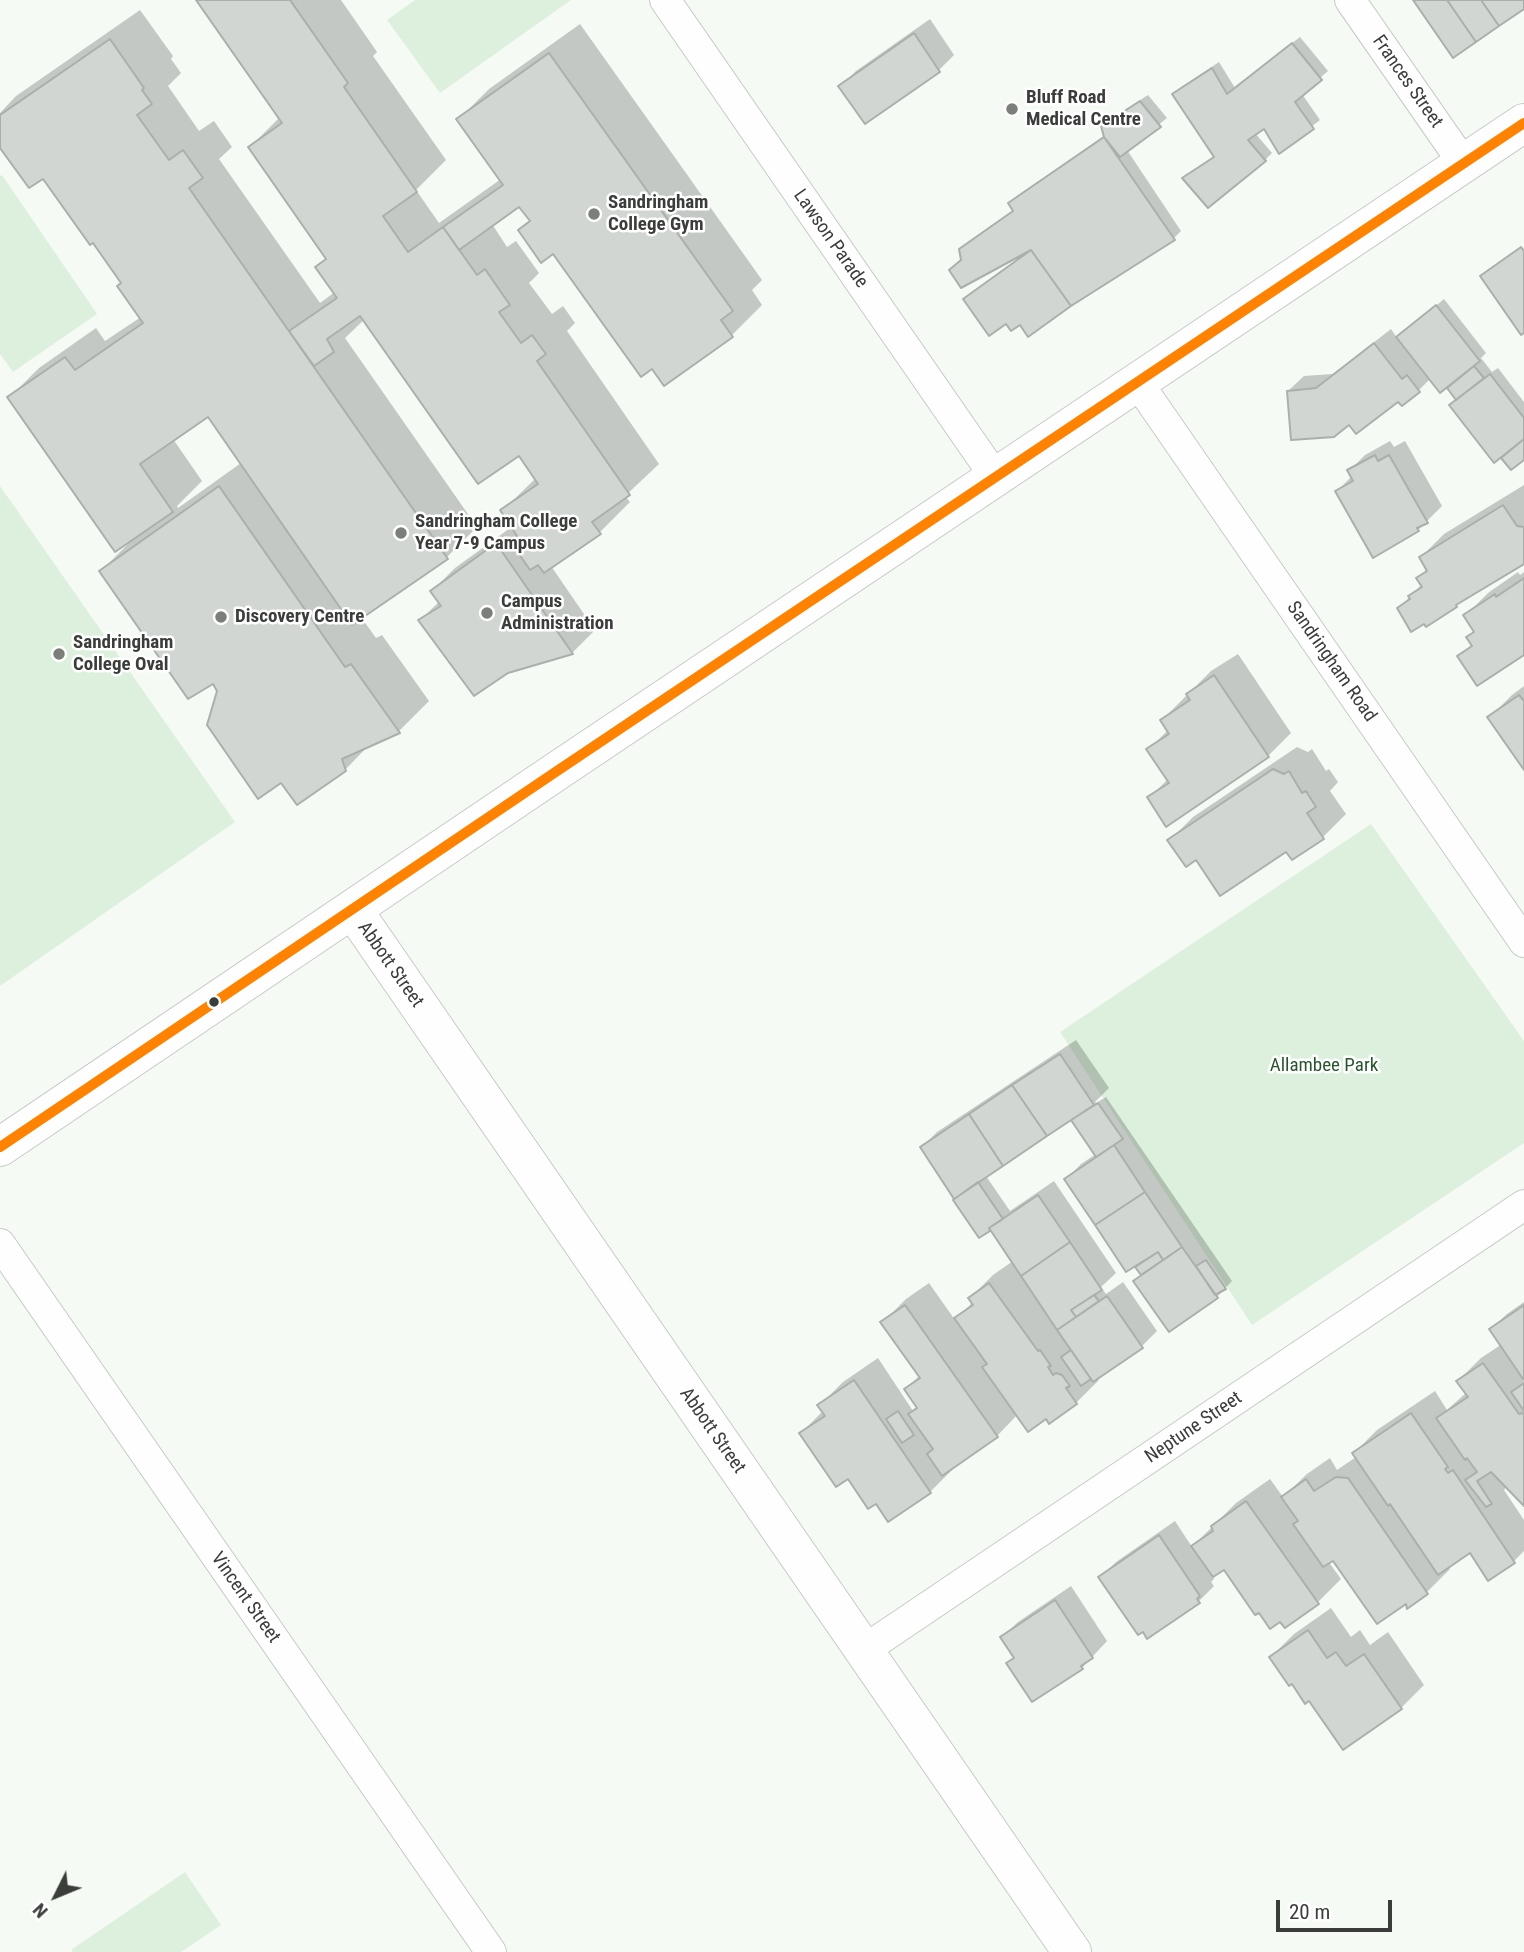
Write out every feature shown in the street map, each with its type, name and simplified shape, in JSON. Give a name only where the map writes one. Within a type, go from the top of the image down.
[{"type":"main road","points":[[0,1147],[1524,123]]},
{"type":"main road","name":"Abbott Street","points":[[353,910],[1072,1952]]},
{"type":"street","name":"Lawson Parade","points":[[665,0],[996,478]]},
{"type":"street","name":"Frances Street","points":[[1350,0],[1464,164]]},
{"type":"street","name":"Sandringham Road","points":[[1138,383],[1524,942]]},
{"type":"street","name":"Neptune Street","points":[[864,1650],[1524,1205]]},
{"type":"street","name":"Vincent Street","points":[[0,1244],[491,1952]]},
{"type":"green space","points":[[415,0],[571,0],[440,93],[387,20]]},
{"type":"green space","points":[[2,175],[97,314],[13,372],[0,354]]},
{"type":"green space","name":"Sandringham College Oval","points":[[0,486],[235,822],[0,986]]},
{"type":"green space","name":"Allambee Park","points":[[1371,824],[1524,1041],[1524,1143],[1252,1325],[1060,1032]]},
{"type":"green space","points":[[185,1872],[221,1925],[181,1952],[71,1950]]},
{"type":"building","points":[[196,0],[290,0],[348,83],[344,87],[417,192],[383,216],[408,252],[443,227],[477,275],[485,269],[510,305],[499,312],[521,343],[532,335],[546,354],[537,361],[630,495],[592,522],[601,534],[544,573],[538,565],[530,570],[514,547],[521,542],[500,510],[538,484],[519,456],[478,484],[360,316],[327,339],[334,352],[314,366],[289,331],[337,298],[315,267],[326,259],[248,147],[282,123]]},
{"type":"building","points":[[1413,0],[1447,0],[1476,42],[1453,58]]},
{"type":"building","points":[[1447,0],[1481,0],[1499,26],[1476,42]]},
{"type":"building","points":[[1481,0],[1524,0],[1524,9],[1499,26]]},
{"type":"building","points":[[914,33],[940,72],[865,124],[838,86]]},
{"type":"building","points":[[110,39],[152,104],[137,115],[169,160],[183,150],[203,178],[189,188],[448,559],[352,625],[208,417],[140,464],[173,512],[115,552],[7,397],[65,357],[75,370],[143,323],[117,286],[121,283],[43,179],[29,188],[0,148],[0,115]]},
{"type":"building","points":[[1292,43],[1322,80],[1295,102],[1314,129],[1279,154],[1264,129],[1248,140],[1266,161],[1208,208],[1182,178],[1214,157],[1172,94],[1212,68],[1227,94]]},
{"type":"building","name":"Sandringham College Gym","points":[[549,53],[733,311],[721,320],[733,337],[664,386],[652,369],[641,377],[553,254],[541,263],[518,230],[530,221],[519,207],[459,250],[443,227],[503,185],[456,119]]},
{"type":"building","points":[[1140,101],[1161,127],[1120,157],[1104,137],[1101,126]]},
{"type":"building","points":[[1104,137],[1175,240],[1071,306],[1031,250],[961,288],[949,270],[961,260],[959,249],[1013,211],[1008,203]]},
{"type":"building","points":[[1521,247],[1524,251],[1524,333],[1521,335],[1480,276]]},
{"type":"building","points":[[1031,250],[1071,306],[1028,337],[1020,325],[1011,331],[1006,324],[989,336],[963,299]]},
{"type":"building","points":[[1436,305],[1480,361],[1440,393],[1396,337]]},
{"type":"building","points":[[1374,343],[1402,379],[1407,375],[1420,392],[1402,406],[1398,402],[1356,434],[1349,425],[1334,437],[1291,440],[1287,391],[1316,388]]},
{"type":"building","points":[[1474,366],[1484,378],[1456,400],[1447,388]]},
{"type":"building","points":[[1490,374],[1524,418],[1524,439],[1494,463],[1449,405]]},
{"type":"building","points":[[1524,439],[1524,460],[1511,470],[1501,458]]},
{"type":"building","points":[[1375,455],[1378,461],[1389,455],[1428,523],[1373,558],[1335,491],[1353,481],[1347,470]]},
{"type":"building","name":"Discovery Centre","points":[[219,486],[345,667],[351,664],[400,733],[342,759],[346,771],[297,805],[281,783],[258,799],[207,725],[217,691],[213,684],[188,699],[99,571]]},
{"type":"building","points":[[1503,505],[1517,526],[1524,527],[1524,564],[1456,605],[1457,607],[1426,627],[1424,624],[1411,632],[1397,608],[1410,599],[1408,596],[1422,587],[1416,578],[1427,571],[1419,557]]},
{"type":"building","name":"Campus Administration","points":[[496,543],[573,654],[508,673],[474,696],[418,620],[441,606],[430,591]]},
{"type":"building","points":[[1524,578],[1524,655],[1477,686],[1457,656],[1472,646],[1466,637],[1474,632],[1463,615]]},
{"type":"building","points":[[1214,675],[1269,757],[1166,827],[1147,797],[1169,783],[1146,749],[1169,734],[1160,720],[1190,700],[1186,694]]},
{"type":"building","points":[[1519,695],[1524,701],[1524,770],[1487,717]]},
{"type":"building","points":[[1273,769],[1284,774],[1289,771],[1302,793],[1306,791],[1316,807],[1307,813],[1324,839],[1292,860],[1286,852],[1220,896],[1196,860],[1186,867],[1167,840]]},
{"type":"building","points":[[1060,1054],[1094,1105],[1047,1136],[1012,1085]]},
{"type":"building","points":[[1012,1085],[1047,1136],[1003,1166],[969,1114]]},
{"type":"building","points":[[1098,1103],[1123,1139],[1096,1157],[1071,1120]]},
{"type":"building","points":[[969,1114],[1003,1166],[954,1199],[920,1147]]},
{"type":"building","points":[[1114,1145],[1145,1192],[1095,1225],[1064,1179]]},
{"type":"building","points":[[978,1182],[1003,1219],[979,1238],[953,1200]]},
{"type":"building","points":[[1145,1192],[1182,1247],[1163,1260],[1158,1252],[1126,1272],[1095,1225]]},
{"type":"building","points":[[1038,1195],[1070,1242],[1021,1276],[989,1228]]},
{"type":"building","points":[[1070,1242],[1102,1290],[1071,1310],[1076,1317],[1057,1330],[1021,1276]]},
{"type":"building","points":[[1182,1247],[1218,1298],[1169,1332],[1133,1281]]},
{"type":"building","points":[[1158,1252],[1163,1260],[1141,1275],[1135,1267]]},
{"type":"building","points":[[1206,1260],[1226,1289],[1215,1295],[1196,1266]]},
{"type":"building","points":[[989,1283],[1038,1351],[1040,1350],[1051,1366],[1048,1367],[1053,1375],[1062,1375],[1070,1386],[1066,1388],[1077,1404],[1049,1424],[1046,1419],[1028,1432],[982,1367],[987,1364],[954,1318],[973,1305],[968,1298]]},
{"type":"building","points":[[1094,1295],[1099,1301],[1076,1317],[1071,1310]]},
{"type":"building","points":[[1107,1296],[1143,1348],[1093,1382],[1057,1330]]},
{"type":"building","points":[[905,1305],[998,1437],[942,1476],[927,1454],[933,1449],[908,1414],[917,1408],[904,1389],[920,1378],[880,1322]]},
{"type":"building","points":[[1524,1305],[1524,1378],[1523,1379],[1489,1329]]},
{"type":"building","points":[[1071,1350],[1091,1379],[1081,1386],[1061,1357]]},
{"type":"building","points":[[1483,1363],[1519,1414],[1524,1415],[1524,1506],[1491,1472],[1477,1481],[1492,1504],[1486,1507],[1465,1480],[1477,1472],[1467,1458],[1465,1460],[1436,1418],[1468,1397],[1456,1381]]},
{"type":"building","points":[[854,1380],[931,1493],[888,1522],[876,1504],[868,1509],[848,1479],[836,1487],[799,1433],[825,1416],[817,1405]]},
{"type":"building","points":[[1524,1383],[1524,1411],[1511,1392]]},
{"type":"building","points":[[898,1411],[914,1435],[902,1443],[886,1419]]},
{"type":"building","points":[[1411,1413],[1448,1467],[1445,1469],[1448,1473],[1453,1470],[1515,1563],[1488,1581],[1470,1553],[1438,1575],[1352,1453]]},
{"type":"building","points":[[1336,1477],[1348,1478],[1428,1594],[1407,1609],[1406,1604],[1377,1624],[1333,1561],[1323,1567],[1293,1524],[1298,1521],[1281,1497],[1306,1479],[1314,1491]]},
{"type":"building","points":[[1246,1501],[1319,1604],[1285,1628],[1280,1622],[1270,1629],[1259,1613],[1255,1615],[1224,1570],[1213,1577],[1191,1546],[1213,1531],[1211,1526]]},
{"type":"building","points":[[1159,1535],[1200,1596],[1197,1599],[1200,1603],[1147,1639],[1143,1632],[1138,1635],[1098,1577]]},
{"type":"building","points":[[1055,1600],[1093,1658],[1081,1666],[1083,1669],[1032,1702],[1006,1663],[1014,1658],[1000,1637]]},
{"type":"building","points":[[1308,1630],[1327,1658],[1336,1652],[1346,1666],[1364,1654],[1402,1709],[1343,1750],[1309,1701],[1305,1704],[1269,1657]]},
{"type":"transit line","points":[[0,1147],[1524,123]]},
{"type":"place","name":"Bluff Road Medical Centre","points":[[1012,109]]},
{"type":"place","name":"Sandringham College Gym","points":[[594,214]]},
{"type":"place","name":"Sandringham College Year 7-9 Campus","points":[[401,533]]},
{"type":"place","name":"Campus Administration","points":[[487,613]]},
{"type":"place","name":"Discovery Centre","points":[[221,617]]},
{"type":"place","name":"Sandringham College Oval","points":[[59,654]]}]
